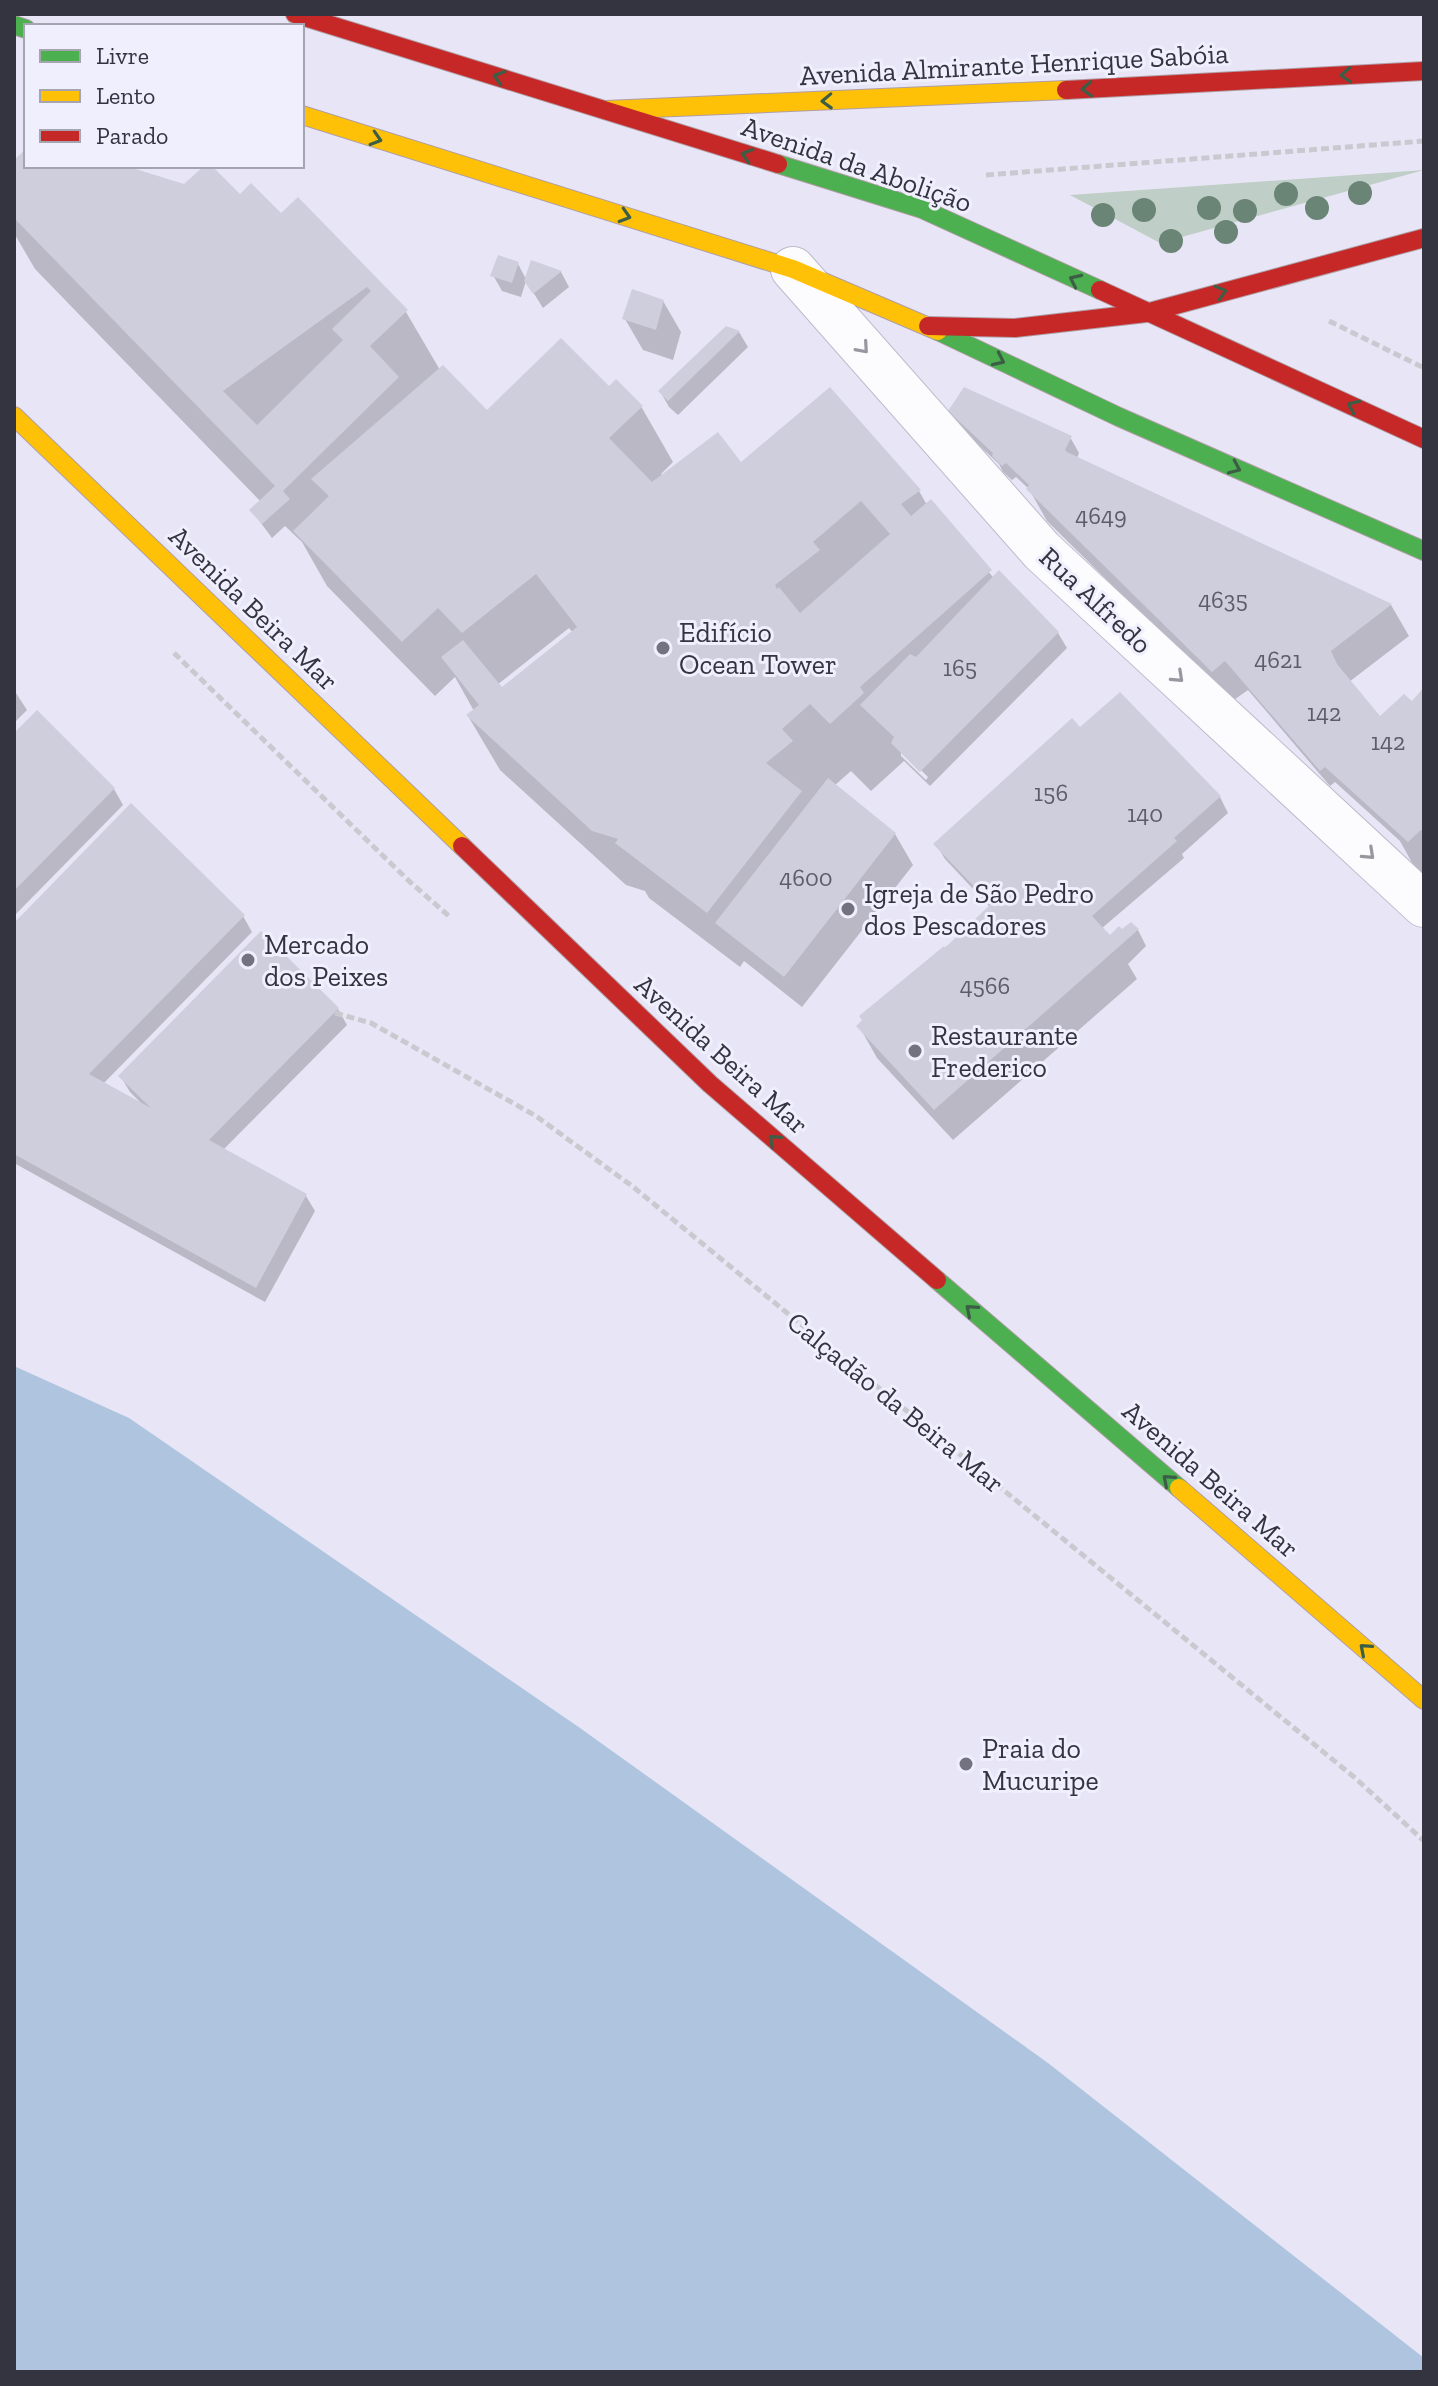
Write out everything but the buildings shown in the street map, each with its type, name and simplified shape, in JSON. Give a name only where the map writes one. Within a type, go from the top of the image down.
[{"type":"main road","name":"Avenida da Abolição","points":[[295,14],[922,209],[1424,439]]},
{"type":"main road","name":"Avenida Almirante Henrique Sabóia","points":[[606,110],[965,96],[1424,71]]},
{"type":"main road","points":[[304,116],[793,269],[928,326],[1119,417],[1424,551]]},
{"type":"main road","points":[[928,326],[1015,328],[1146,313],[1424,238]]},
{"type":"main road","name":"Avenida Beira Mar","points":[[14,416],[710,1084],[1424,1700]]},
{"type":"street","name":"Rua Alfredo","points":[[793,269],[1042,551],[1424,905]]},
{"type":"path","points":[[980,175],[1424,141]]},
{"type":"path","points":[[1326,319],[1424,368]]},
{"type":"path","name":"Calçadão da Beira Mar","points":[[335,1013],[371,1023],[536,1116],[632,1186],[1354,1777],[1424,1841]]},
{"type":"shaded area","points":[[1424,170],[1160,243],[1070,195]]},
{"type":"water","points":[[14,1366],[129,1418],[580,1728],[1048,2063],[1424,2358],[1424,2372],[14,2372]]},
{"type":"traffic: fast","points":[[14,25],[24,28]]},
{"type":"traffic: fast","points":[[778,164],[922,209],[1100,290]]},
{"type":"traffic: fast","points":[[938,331],[1119,417],[1424,551]]},
{"type":"traffic: fast","points":[[937,1280],[1179,1488]]},
{"type":"traffic: slow","points":[[606,110],[1066,90]]},
{"type":"traffic: slow","points":[[304,116],[793,269],[938,331]]},
{"type":"traffic: slow","points":[[14,416],[462,846]]},
{"type":"traffic: slow","points":[[1179,1488],[1424,1700]]},
{"type":"traffic: jam","points":[[295,14],[778,164]]},
{"type":"traffic: jam","points":[[1066,90],[1424,71]]},
{"type":"traffic: jam","points":[[928,326],[1015,328],[1146,313],[1424,238]]},
{"type":"traffic: jam","points":[[1100,290],[1424,439]]},
{"type":"traffic: jam","points":[[462,846],[710,1084],[937,1280]]},
{"type":"place","name":"Edifício Ocean Tower","points":[[663,648]]},
{"type":"place","name":"Igreja de São Pedro dos Pescadores","points":[[848,909]]},
{"type":"place","name":"Mercado dos Peixes","points":[[248,960]]},
{"type":"place","name":"Restaurante Frederico","points":[[915,1051]]},
{"type":"place","name":"Praia do Mucuripe","points":[[966,1764]]}]
